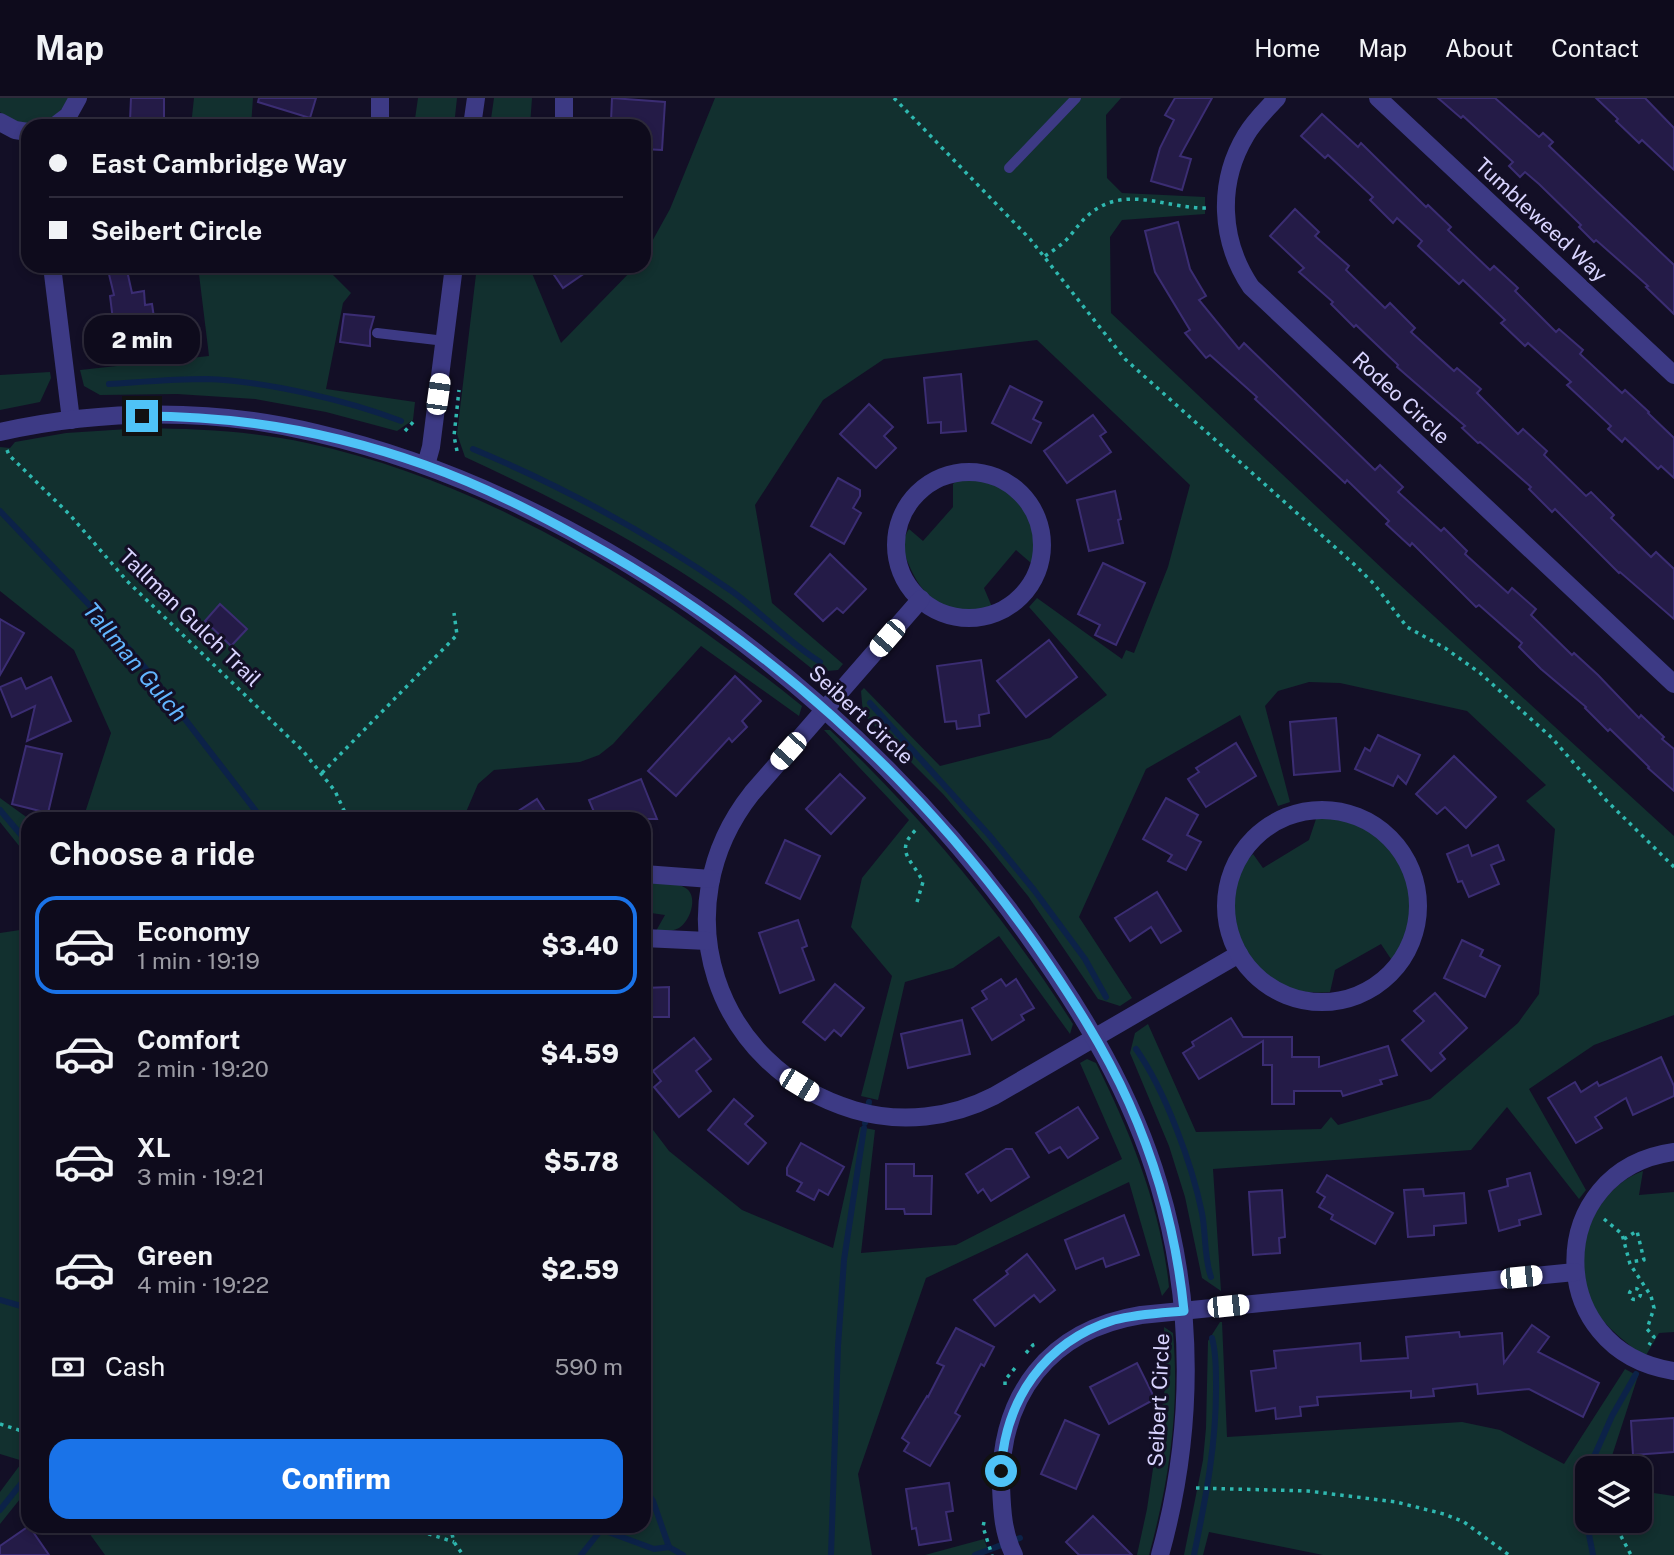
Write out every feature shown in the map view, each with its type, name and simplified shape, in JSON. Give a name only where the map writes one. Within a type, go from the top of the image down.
[{"type":"street","points":[[64,119],[78,98]]},
{"type":"street","points":[[380,98],[380,119]]},
{"type":"street","points":[[473,119],[476,98]]},
{"type":"street","points":[[564,98],[564,119]]},
{"type":"street","name":"Rodeo Circle","points":[[1277,98],[1245,136],[1231,167],[1226,198],[1230,245],[1251,287],[1674,684]]},
{"type":"street","name":"Tumbleweed Way","points":[[1378,98],[1674,375]]},
{"type":"street","points":[[0,122],[21,131]]},
{"type":"street","points":[[53,273],[71,420]]},
{"type":"street","points":[[426,465],[431,447],[453,273]]},
{"type":"street","name":"Seibert Circle","points":[[2,438],[71,420],[122,416],[181,416],[248,421],[313,432],[426,465],[533,513],[655,582],[739,639],[825,710],[891,773],[974,864],[1045,959],[1095,1038],[1126,1097],[1152,1162],[1173,1239],[1184,1311],[1186,1381],[1176,1489],[1160,1555]]},
{"type":"street","points":[[970,472],[992,475],[1020,493],[1033,510],[1042,540],[1037,572],[1018,598],[1001,610],[970,618],[939,611],[921,599],[902,573],[897,551],[901,519],[912,499],[938,479],[970,472]]},
{"type":"street","points":[[921,599],[742,805],[723,839],[711,878],[706,915],[707,941],[722,993],[738,1025],[752,1045],[770,1063],[823,1099],[860,1112],[889,1117],[942,1115],[968,1108],[1239,954]]},
{"type":"street","points":[[1312,810],[1348,813],[1380,829],[1404,855],[1416,887],[1417,921],[1406,952],[1393,970],[1376,985],[1356,996],[1334,1001],[1301,999],[1279,992],[1261,980],[1239,954],[1227,920],[1229,885],[1243,852],[1259,834],[1278,821],[1312,810]]},
{"type":"street","points":[[651,874],[711,878]]},
{"type":"street","points":[[651,938],[707,941]]},
{"type":"street","points":[[1674,1152],[1647,1158],[1624,1170],[1604,1187],[1588,1208],[1578,1232],[1575,1272],[1581,1299],[1593,1323],[1612,1344],[1639,1362],[1674,1371]]},
{"type":"street","points":[[1014,1555],[1003,1520],[1002,1457],[1009,1420],[1024,1388],[1041,1367],[1061,1348],[1097,1326],[1124,1318],[1184,1311],[1575,1272]]},
{"type":"lane","points":[[1009,168],[1076,98]]},
{"type":"lane","points":[[377,333],[444,341]]},
{"type":"path","points":[[894,98],[1045,256],[1125,359],[1356,566],[1374,584],[1407,627],[1480,673],[1552,738],[1606,800],[1674,867]]},
{"type":"path","points":[[1045,256],[1062,244],[1089,214],[1111,202],[1134,197],[1180,207],[1207,208]]},
{"type":"path","points":[[457,451],[454,436],[459,391]]},
{"type":"path","name":"Tallman Gulch Trail","points":[[2,438],[9,455],[71,515],[120,575],[285,733],[322,773],[335,791],[345,812]]},
{"type":"path","points":[[322,773],[457,635],[454,613]]},
{"type":"path","points":[[917,902],[923,882],[908,861],[906,845],[911,834],[922,824]]},
{"type":"path","points":[[1588,1208],[1614,1227],[1624,1239],[1630,1262],[1647,1289],[1654,1308],[1647,1329],[1654,1337],[1639,1362]]},
{"type":"path","points":[[1624,1239],[1637,1231],[1644,1259],[1630,1262]]},
{"type":"path","points":[[1640,1291],[1647,1289]]},
{"type":"path","points":[[0,1424],[21,1431]]},
{"type":"path","points":[[1196,1488],[1308,1491],[1396,1502],[1464,1522],[1509,1555]]},
{"type":"path","points":[[426,1533],[454,1542]]},
{"type":"path","points":[[452,1533],[463,1555]]},
{"type":"path","points":[[1619,1533],[1631,1555]]},
{"type":"green space","points":[[0,98],[70,98],[49,119],[21,119],[21,123],[0,112]]},
{"type":"green space","points":[[194,98],[253,98],[252,119],[192,119]]},
{"type":"green space","points":[[418,98],[457,98],[455,119],[415,119]]},
{"type":"green space","points":[[494,98],[532,98],[530,119],[491,119]]},
{"type":"green space","points":[[715,98],[1121,98],[1106,115],[1107,178],[1122,193],[1205,197],[1205,214],[1122,220],[1110,237],[1111,313],[1387,573],[1674,836],[1674,1015],[1594,1045],[1529,1089],[1586,1190],[1579,1199],[1507,1107],[1471,1150],[1213,1169],[1221,1291],[1202,1278],[1185,1197],[1169,1146],[1130,1053],[1135,1033],[1148,1024],[1196,1132],[1321,1129],[1331,1117],[1338,1125],[1430,1099],[1518,1023],[1539,994],[1555,829],[1526,801],[1546,785],[1467,711],[1340,683],[1309,682],[1278,691],[1265,706],[1290,802],[1278,806],[1240,715],[1146,769],[1079,917],[1132,998],[1120,1006],[1098,999],[1028,896],[986,844],[943,794],[863,714],[861,691],[864,688],[940,766],[1050,738],[1107,695],[1029,607],[1037,598],[1122,659],[1126,650],[1134,653],[1168,567],[1190,485],[1037,340],[884,359],[823,400],[755,505],[772,603],[843,664],[838,670],[816,672],[740,612],[664,561],[523,484],[465,457],[457,434],[476,273],[532,273],[561,343],[629,273],[651,273],[651,243],[670,209]]},
{"type":"green space","points":[[199,273],[331,273],[351,293],[343,303],[326,389],[415,402],[413,420],[397,431],[326,412],[255,399],[177,394],[100,395],[84,386],[80,370],[209,356]]},
{"type":"green space","points":[[50,372],[51,378],[40,402],[0,410],[0,375]]},
{"type":"green space","points":[[144,428],[226,431],[266,436],[307,443],[375,461],[442,485],[506,513],[630,582],[689,621],[802,706],[799,716],[701,646],[613,744],[599,755],[580,762],[494,770],[478,784],[466,812],[85,812],[111,733],[74,650],[0,591],[0,447],[10,448],[15,442],[66,433]]},
{"type":"green space","points":[[957,480],[986,482],[1005,491],[1023,507],[1034,529],[1035,552],[1031,563],[1016,550],[984,588],[992,607],[964,611],[941,605],[931,598],[915,578],[904,551],[909,529],[923,541],[953,507],[953,484]]},
{"type":"green space","points":[[824,730],[830,730],[865,763],[961,869],[1047,984],[1073,1024],[1070,1034],[999,936],[953,968],[905,982],[878,1100],[861,1096],[892,976],[851,927],[862,878],[909,820]]},
{"type":"green space","points":[[0,798],[21,813],[21,848],[0,822]]},
{"type":"green space","points":[[1320,817],[1361,826],[1373,832],[1387,845],[1404,871],[1410,905],[1408,930],[1399,951],[1391,959],[1381,944],[1335,970],[1330,992],[1292,989],[1264,973],[1245,949],[1235,919],[1234,904],[1240,874],[1253,854],[1263,868],[1309,840],[1316,819]]},
{"type":"green space","points":[[653,882],[671,883],[687,889],[690,893],[691,909],[679,928],[656,931],[665,915],[651,913]]},
{"type":"green space","points":[[20,930],[21,1460],[0,1454],[0,933]]},
{"type":"green space","points":[[1087,1059],[1096,1063],[1121,1116],[1152,1200],[1169,1287],[1162,1296],[1129,1182],[926,1278],[858,1474],[872,1555],[105,1555],[89,1533],[651,1533],[651,1127],[669,1151],[742,1210],[833,1248],[860,1127],[875,1130],[861,1253],[956,1245],[1122,1159],[1080,1063]]},
{"type":"green space","points":[[1643,1171],[1639,1195],[1674,1192],[1674,1332],[1659,1333],[1645,1357],[1611,1329],[1597,1313],[1587,1293],[1583,1275],[1586,1239],[1601,1205],[1613,1190]]},
{"type":"green space","points":[[1222,1322],[1227,1437],[1462,1422],[1500,1430],[1564,1464],[1625,1369],[1638,1376],[1612,1456],[1575,1456],[1575,1533],[1652,1533],[1652,1493],[1674,1496],[1674,1555],[1323,1555],[1209,1532],[1203,1555],[1184,1555],[1203,1460],[1208,1341]]},
{"type":"green space","points":[[1164,1327],[1173,1333],[1175,1361],[1171,1445],[1149,1555],[1137,1555],[1147,1509],[1166,1381]]},
{"type":"green space","points":[[21,1464],[21,1498],[0,1524],[0,1492]]},
{"type":"green space","points":[[984,1539],[989,1552],[983,1555],[925,1555]]},
{"type":"building","points":[[131,98],[164,98],[164,119],[130,119]]},
{"type":"building","points":[[259,98],[316,98],[310,118],[258,102]]},
{"type":"building","points":[[612,98],[665,102],[662,150],[651,149],[651,119],[611,119]]},
{"type":"building","points":[[1175,98],[1212,98],[1180,156],[1191,159],[1182,190],[1151,181],[1160,148],[1174,120],[1165,115]]},
{"type":"building","points":[[1438,98],[1495,98],[1539,137],[1543,133],[1553,142],[1549,146],[1674,265],[1674,314],[1646,287],[1648,286],[1596,240],[1594,242],[1579,227],[1581,225],[1539,184],[1525,172],[1520,177],[1509,166],[1513,162],[1463,116],[1461,118]]},
{"type":"building","points":[[1596,98],[1645,98],[1674,128],[1674,170],[1642,140],[1639,143]]},
{"type":"building","points":[[1322,114],[1358,147],[1361,143],[1426,207],[1428,205],[1451,227],[1448,230],[1490,270],[1494,266],[1518,288],[1515,291],[1556,332],[1559,329],[1583,350],[1580,354],[1622,393],[1625,390],[1649,412],[1674,438],[1674,478],[1661,466],[1658,469],[1625,438],[1622,442],[1608,429],[1611,426],[1567,385],[1571,382],[1528,343],[1525,346],[1501,323],[1505,320],[1463,280],[1459,284],[1418,246],[1422,241],[1397,218],[1393,223],[1370,200],[1373,197],[1328,155],[1325,158],[1301,136]]},
{"type":"building","points":[[1295,209],[1319,232],[1315,236],[1349,266],[1346,270],[1385,308],[1390,303],[1415,328],[1411,332],[1454,371],[1457,368],[1481,389],[1477,393],[1518,434],[1523,429],[1547,451],[1544,455],[1586,496],[1591,492],[1614,515],[1611,518],[1651,557],[1656,552],[1674,569],[1674,619],[1619,573],[1555,509],[1552,512],[1529,489],[1531,487],[1478,443],[1462,428],[1465,426],[1397,367],[1398,365],[1356,325],[1354,327],[1331,304],[1333,302],[1299,272],[1304,268],[1270,236]]},
{"type":"building","points":[[1178,222],[1190,269],[1206,296],[1199,300],[1239,349],[1244,343],[1375,470],[1380,465],[1403,487],[1398,492],[1441,531],[1444,528],[1467,551],[1465,554],[1508,593],[1512,588],[1536,609],[1531,615],[1572,655],[1574,653],[1598,675],[1639,718],[1641,715],[1664,737],[1662,739],[1674,749],[1674,791],[1610,729],[1608,731],[1586,707],[1541,669],[1519,647],[1522,643],[1479,605],[1476,607],[1412,543],[1410,546],[1386,524],[1389,521],[1347,480],[1345,483],[1210,355],[1206,358],[1185,333],[1190,330],[1155,272],[1145,231]]},
{"type":"building","points":[[109,273],[128,273],[132,293],[144,291],[145,305],[152,304],[157,338],[116,344],[110,296],[114,295]]},
{"type":"building","points":[[553,273],[585,273],[563,288]]},
{"type":"building","points":[[344,314],[374,317],[370,346],[340,342]]},
{"type":"building","points":[[961,374],[966,431],[941,433],[941,422],[928,423],[924,378]]},
{"type":"building","points":[[1010,386],[1042,402],[1033,419],[1041,423],[1031,443],[992,423]]},
{"type":"building","points":[[869,404],[893,427],[884,436],[896,448],[876,468],[840,434]]},
{"type":"building","points":[[1093,415],[1106,432],[1100,436],[1111,452],[1067,483],[1044,451]]},
{"type":"building","points":[[838,478],[860,490],[860,496],[853,508],[861,513],[844,544],[811,526]]},
{"type":"building","points":[[1115,491],[1123,543],[1089,551],[1077,500]]},
{"type":"building","points":[[830,554],[866,589],[843,613],[837,608],[823,621],[795,594]]},
{"type":"building","points":[[1103,563],[1145,583],[1116,645],[1095,635],[1100,625],[1078,614]]},
{"type":"building","points":[[220,604],[247,629],[231,646],[205,621]]},
{"type":"building","points":[[0,619],[24,633],[0,675]]},
{"type":"building","points":[[1049,640],[1077,677],[1026,717],[997,681]]},
{"type":"building","points":[[981,660],[989,713],[979,715],[980,726],[957,729],[956,721],[945,722],[937,666]]},
{"type":"building","points":[[735,676],[761,701],[742,721],[747,727],[732,742],[729,738],[676,796],[648,771]]},
{"type":"building","points":[[51,677],[71,721],[27,741],[35,706],[12,717],[0,687],[21,678],[26,689]]},
{"type":"building","points":[[1336,718],[1340,771],[1294,775],[1290,722]]},
{"type":"building","points":[[1378,735],[1420,755],[1406,784],[1398,776],[1393,786],[1355,769],[1365,748],[1370,751]]},
{"type":"building","points":[[1236,743],[1256,776],[1206,807],[1188,779],[1199,772],[1196,768]]},
{"type":"building","points":[[26,746],[62,754],[48,812],[12,804]]},
{"type":"building","points":[[1454,756],[1496,797],[1466,828],[1445,807],[1437,814],[1416,794]]},
{"type":"building","points":[[840,774],[865,798],[831,834],[806,809]]},
{"type":"building","points":[[641,779],[657,819],[651,819],[651,812],[594,812],[589,800]]},
{"type":"building","points":[[1166,798],[1198,815],[1187,835],[1201,842],[1186,870],[1168,861],[1172,855],[1143,839]]},
{"type":"building","points":[[537,799],[545,812],[517,812]]},
{"type":"building","points":[[785,840],[820,856],[800,899],[766,883]]},
{"type":"building","points":[[1468,845],[1472,856],[1498,845],[1504,860],[1491,865],[1499,884],[1469,897],[1462,881],[1458,882],[1447,854]]},
{"type":"building","points":[[1157,892],[1181,931],[1161,943],[1151,927],[1130,941],[1115,918]]},
{"type":"building","points":[[798,920],[807,946],[802,948],[814,980],[780,993],[759,933]]},
{"type":"building","points":[[1462,940],[1483,950],[1480,956],[1500,966],[1485,997],[1444,978]]},
{"type":"building","points":[[1001,979],[1006,986],[1016,979],[1034,1008],[1021,1015],[1024,1020],[992,1040],[972,1008],[987,999],[982,991]]},
{"type":"building","points":[[835,984],[864,1008],[841,1036],[834,1030],[825,1040],[803,1022]]},
{"type":"building","points":[[669,987],[669,1017],[651,1017],[651,988]]},
{"type":"building","points":[[1435,993],[1467,1028],[1440,1053],[1445,1059],[1431,1071],[1402,1040],[1424,1021],[1414,1011]]},
{"type":"building","points":[[1231,1018],[1243,1037],[1292,1037],[1292,1057],[1319,1057],[1319,1067],[1388,1046],[1397,1075],[1380,1080],[1382,1084],[1343,1096],[1341,1091],[1294,1091],[1294,1104],[1272,1104],[1272,1065],[1263,1065],[1263,1041],[1199,1079],[1183,1053],[1194,1046],[1192,1042]]},
{"type":"building","points":[[962,1020],[970,1054],[908,1068],[901,1034]]},
{"type":"building","points":[[694,1038],[711,1059],[696,1071],[711,1091],[679,1117],[654,1087],[661,1081],[653,1071]]},
{"type":"building","points":[[1661,1057],[1674,1086],[1674,1096],[1633,1115],[1626,1098],[1595,1117],[1602,1128],[1576,1143],[1548,1098],[1575,1082],[1581,1092],[1597,1082],[1599,1086]]},
{"type":"building","points":[[734,1099],[753,1116],[745,1124],[766,1143],[748,1164],[708,1130]]},
{"type":"building","points":[[1078,1107],[1098,1138],[1068,1158],[1060,1147],[1049,1153],[1036,1133]]},
{"type":"building","points":[[801,1143],[844,1167],[828,1195],[819,1190],[814,1200],[797,1191],[802,1183],[787,1175],[787,1168]]},
{"type":"building","points":[[1006,1149],[1012,1149],[1029,1177],[991,1201],[983,1189],[978,1193],[966,1174]]},
{"type":"building","points":[[886,1164],[914,1164],[914,1176],[932,1176],[931,1214],[905,1214],[904,1209],[886,1209]]},
{"type":"building","points":[[1530,1173],[1541,1214],[1519,1220],[1520,1225],[1499,1231],[1489,1191],[1508,1186],[1507,1179]]},
{"type":"building","points":[[1327,1175],[1393,1213],[1375,1244],[1331,1219],[1333,1215],[1319,1207],[1325,1197],[1317,1192]]},
{"type":"building","points":[[1423,1189],[1424,1196],[1464,1193],[1466,1223],[1434,1226],[1434,1235],[1408,1237],[1404,1190]]},
{"type":"building","points":[[1282,1190],[1285,1237],[1279,1238],[1280,1253],[1253,1255],[1249,1192]]},
{"type":"building","points":[[1124,1215],[1139,1255],[1106,1267],[1103,1258],[1076,1269],[1065,1240]]},
{"type":"building","points":[[1027,1254],[1055,1290],[1040,1302],[1034,1295],[995,1326],[974,1300],[1008,1274],[1006,1271]]},
{"type":"building","points":[[1532,1325],[1549,1337],[1538,1352],[1599,1383],[1583,1417],[1529,1389],[1478,1394],[1477,1384],[1433,1389],[1434,1396],[1411,1398],[1411,1391],[1317,1397],[1318,1405],[1300,1407],[1301,1416],[1276,1419],[1275,1408],[1256,1411],[1251,1371],[1276,1368],[1274,1351],[1360,1343],[1361,1361],[1408,1358],[1406,1337],[1459,1332],[1460,1337],[1502,1333],[1504,1363]]},
{"type":"building","points":[[956,1328],[994,1347],[984,1366],[981,1364],[955,1413],[960,1416],[930,1466],[904,1451],[909,1443],[902,1438],[944,1366],[937,1363]]},
{"type":"building","points":[[1137,1363],[1155,1399],[1109,1424],[1090,1387]]},
{"type":"building","points":[[1674,1418],[1674,1452],[1633,1455],[1631,1421]]},
{"type":"building","points":[[1065,1420],[1099,1435],[1076,1489],[1041,1474]]},
{"type":"building","points":[[949,1483],[953,1511],[946,1512],[951,1540],[919,1545],[916,1528],[912,1529],[906,1489]]},
{"type":"building","points":[[1093,1516],[1132,1555],[1079,1555],[1066,1542]]},
{"type":"building","points":[[21,1532],[34,1533],[49,1555],[0,1555],[0,1546]]},
{"type":"waterway","points":[[109,384],[206,379],[254,383],[331,399],[401,421]]},
{"type":"waterway","points":[[473,449],[575,496],[671,551],[733,592],[820,662]]},
{"type":"waterway","name":"Tallman Gulch","points":[[0,511],[112,629],[257,812]]},
{"type":"waterway","points":[[870,703],[989,835],[1034,890],[1085,959],[1106,997]]},
{"type":"waterway","points":[[0,810],[21,835]]},
{"type":"waterway","points":[[1136,1049],[1167,1106],[1192,1172],[1202,1213],[1211,1277]]},
{"type":"waterway","points":[[865,1123],[869,1102]]},
{"type":"waterway","points":[[831,1555],[838,1346],[844,1260],[864,1128]]},
{"type":"waterway","points":[[0,1300],[21,1306]]},
{"type":"waterway","points":[[1194,1555],[1215,1425],[1216,1365],[1212,1338]]},
{"type":"waterway","points":[[1594,1456],[1612,1416],[1636,1374]]},
{"type":"waterway","points":[[0,1510],[21,1484]]},
{"type":"waterway","name":"Tallman Gulch","points":[[651,1498],[669,1547],[683,1555]]},
{"type":"waterway","points":[[581,1555],[599,1533]]},
{"type":"waterway","points":[[611,1533],[654,1549],[669,1547]]},
{"type":"waterway","points":[[1589,1533],[1593,1555]]},
{"type":"waterway","points":[[975,1555],[1020,1538]]},
{"type":"route","points":[[142,416],[208,417],[313,432],[426,465],[551,521],[611,555],[704,614],[776,669],[835,719],[891,773],[974,864],[1010,910],[1069,995],[1122,1087],[1152,1162],[1163,1200],[1184,1311],[1112,1321],[1097,1326],[1061,1348],[1031,1379],[1013,1409],[1005,1433],[1001,1471]]}]
